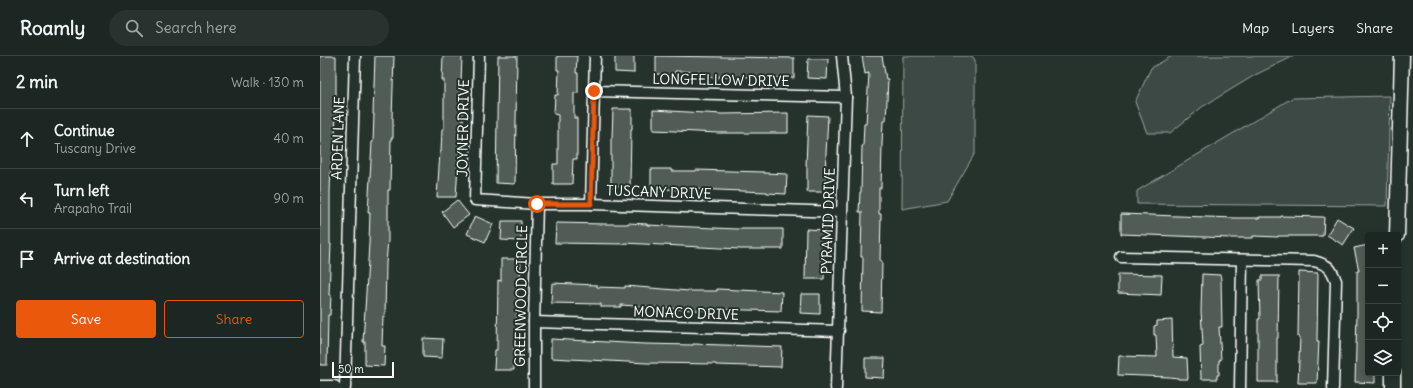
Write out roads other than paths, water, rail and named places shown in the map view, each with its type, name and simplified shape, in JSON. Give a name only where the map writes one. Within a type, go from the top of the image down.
[{"type":"street","name":"ARDEN LANE","points":[[345,388],[355,56]]},
{"type":"street","name":"JOYNER DRIVE","points":[[475,200],[479,56]]},
{"type":"street","points":[[591,204],[596,56]]},
{"type":"street","name":"PYRAMID DRIVE","points":[[836,388],[846,97],[842,56]]},
{"type":"street","points":[[1397,232],[1402,56]]},
{"type":"street","name":"LONGFELLOW DRIVE","points":[[594,91],[846,97]]},
{"type":"street","name":"TUSCANY DRIVE","points":[[475,200],[537,204],[591,204],[841,212]]},
{"type":"street","name":"GREENWOOD CIRCLE","points":[[534,388],[537,204]]},
{"type":"street","points":[[1121,257],[1314,262],[1324,264],[1332,270],[1336,281],[1333,388]]},
{"type":"street","points":[[1240,388],[1242,260]]},
{"type":"street","name":"MONACO DRIVE","points":[[534,322],[839,331]]},
{"type":"street","points":[[1393,376],[1393,388]]},
{"type":"street","points":[[320,388],[334,388]]}]
